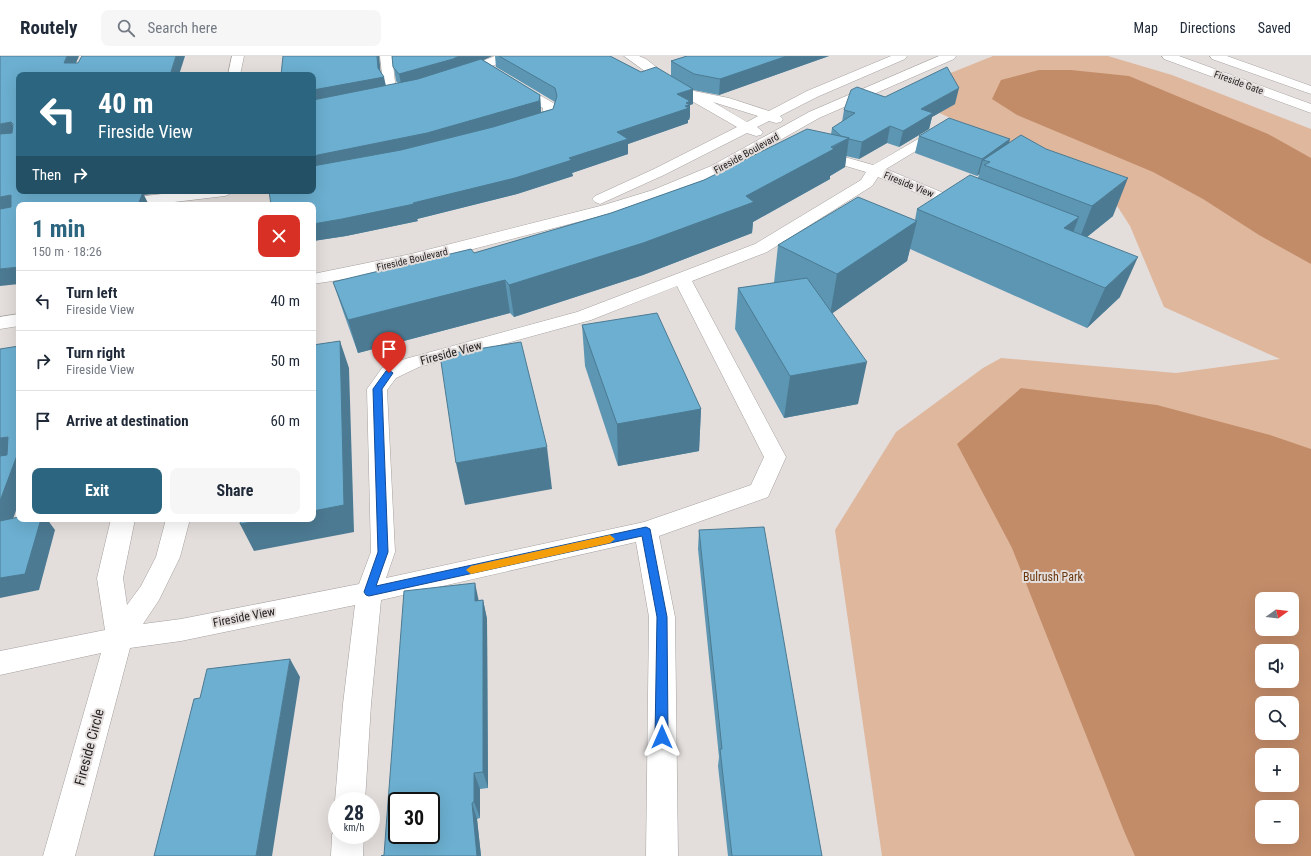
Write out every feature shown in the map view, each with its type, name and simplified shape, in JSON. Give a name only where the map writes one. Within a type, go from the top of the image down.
[{"type":"street","points":[[235,72],[238,56]]},
{"type":"street","points":[[386,56],[389,82],[398,94]]},
{"type":"street","points":[[452,78],[505,56]]},
{"type":"street","points":[[630,56],[642,62],[668,82],[745,127],[776,140]]},
{"type":"street","name":"Fireside Boulevard","points":[[511,234],[615,192],[659,172],[768,115],[852,76],[901,56]]},
{"type":"street","name":"Fireside Boulevard","points":[[316,278],[419,258],[595,213],[661,192],[703,176],[740,158],[797,130],[896,77],[950,56]]},
{"type":"street","name":"Fireside Gate","points":[[1168,56],[1311,109]]},
{"type":"street","name":"Fireside Gate","points":[[1216,56],[1311,90]]},
{"type":"street","points":[[483,66],[550,107],[549,118],[515,130]]},
{"type":"street","points":[[385,97],[411,90]]},
{"type":"street","points":[[691,95],[728,100],[768,115],[797,130]]},
{"type":"street","name":"Fireside View","points":[[351,792],[357,704],[369,592],[383,552],[378,389],[389,373],[412,363],[584,316],[761,248],[867,183],[875,170],[939,131]]},
{"type":"street","name":"Fireside View","points":[[826,154],[875,170],[976,212]]},
{"type":"street","points":[[142,202],[215,195]]},
{"type":"street","name":"Fireside View","points":[[119,638],[196,627],[369,592],[646,531],[760,491],[774,457],[682,278]]},
{"type":"street","points":[[0,323],[16,320]]},
{"type":"street","name":"Fireside Circle","points":[[119,638],[110,578],[122,522]]},
{"type":"street","name":"Fireside Circle","points":[[59,856],[119,638],[150,593],[168,557],[177,522]]},
{"type":"street","points":[[646,531],[662,617],[662,856]]},
{"type":"street","points":[[0,663],[119,638]]},
{"type":"street","points":[[347,856],[348,844]]},
{"type":"green space","name":"Bulrush Park","points":[[993,56],[1108,56],[1172,75],[1311,129],[1311,856],[882,856],[835,530],[896,432],[983,368],[1001,358],[1176,373],[1280,359],[1164,307],[1130,226],[1112,198],[971,127],[905,98],[908,90]]},
{"type":"shaded area","points":[[1039,70],[1071,70],[1129,76],[1268,134],[1311,158],[1311,264],[1259,235],[1203,199],[1153,172],[1017,115],[992,99],[1001,80]]},
{"type":"shaded area","points":[[1021,388],[1157,405],[1270,435],[1311,449],[1311,856],[1135,856],[1012,548],[957,444]]},
{"type":"building","points":[[0,56],[67,56],[64,63],[78,63],[82,56],[176,56],[171,72],[16,72],[16,194],[142,194],[139,202],[16,202],[16,267],[0,269],[0,209],[11,207],[11,195],[0,197],[0,134],[12,133],[13,124],[11,122],[0,124]]},
{"type":"building","points":[[283,56],[377,56],[378,68],[384,77],[316,89],[316,72],[281,72]]},
{"type":"building","points":[[392,56],[459,56],[399,74],[393,67]]},
{"type":"building","points":[[499,56],[610,56],[641,72],[656,67],[693,89],[677,94],[690,101],[686,103],[690,105],[685,106],[689,108],[617,132],[628,139],[569,158],[572,160],[515,178],[413,203],[414,204],[316,223],[316,202],[271,202],[269,194],[316,194],[316,165],[401,150],[493,127],[553,109],[557,96],[555,88]]},
{"type":"building","points":[[687,56],[787,56],[720,79],[694,74],[671,61]]},
{"type":"building","points":[[481,59],[540,95],[539,101],[427,133],[316,155],[316,99],[418,79]]},
{"type":"building","points":[[947,67],[959,88],[921,109],[933,113],[903,131],[890,126],[862,142],[841,136],[832,128],[855,113],[844,110],[851,90],[857,87],[885,97]]},
{"type":"building","points":[[949,118],[1010,139],[982,159],[919,136]]},
{"type":"building","points":[[807,129],[849,138],[831,147],[834,149],[746,196],[754,202],[643,243],[509,285],[505,280],[348,320],[333,282],[471,249],[474,253],[611,213],[704,180]]},
{"type":"building","points":[[1021,135],[1046,149],[1128,178],[1092,206],[984,165],[990,162],[983,160]]},
{"type":"building","points":[[970,175],[1079,217],[1064,228],[1138,257],[1105,288],[917,209]]},
{"type":"building","points":[[858,197],[917,221],[837,274],[778,245]]},
{"type":"building","points":[[807,278],[867,362],[790,376],[738,288]]},
{"type":"building","points":[[657,313],[701,409],[617,424],[582,325]]},
{"type":"building","points":[[340,341],[344,505],[316,510],[316,345]]},
{"type":"building","points":[[521,342],[547,447],[456,463],[440,355]]},
{"type":"building","points":[[16,346],[16,458],[0,501],[0,456],[7,455],[8,437],[0,438],[0,349]]},
{"type":"building","points":[[16,518],[16,522],[40,522],[25,574],[0,578],[0,521]]},
{"type":"building","points":[[240,522],[252,522],[240,524]]},
{"type":"building","points":[[764,527],[822,856],[732,856],[699,530]]},
{"type":"building","points":[[475,583],[475,601],[483,600],[483,772],[474,773],[474,802],[472,803],[477,856],[381,856],[384,855],[388,802],[388,844],[440,844],[440,792],[389,792],[404,591]]},
{"type":"building","points":[[290,659],[256,856],[154,856],[194,699],[200,698],[207,669]]},
{"type":"slow traffic","points":[[471,570],[610,539]]},
{"type":"route","points":[[389,373],[378,389],[383,552],[369,592],[646,531],[662,617],[662,737]]}]
